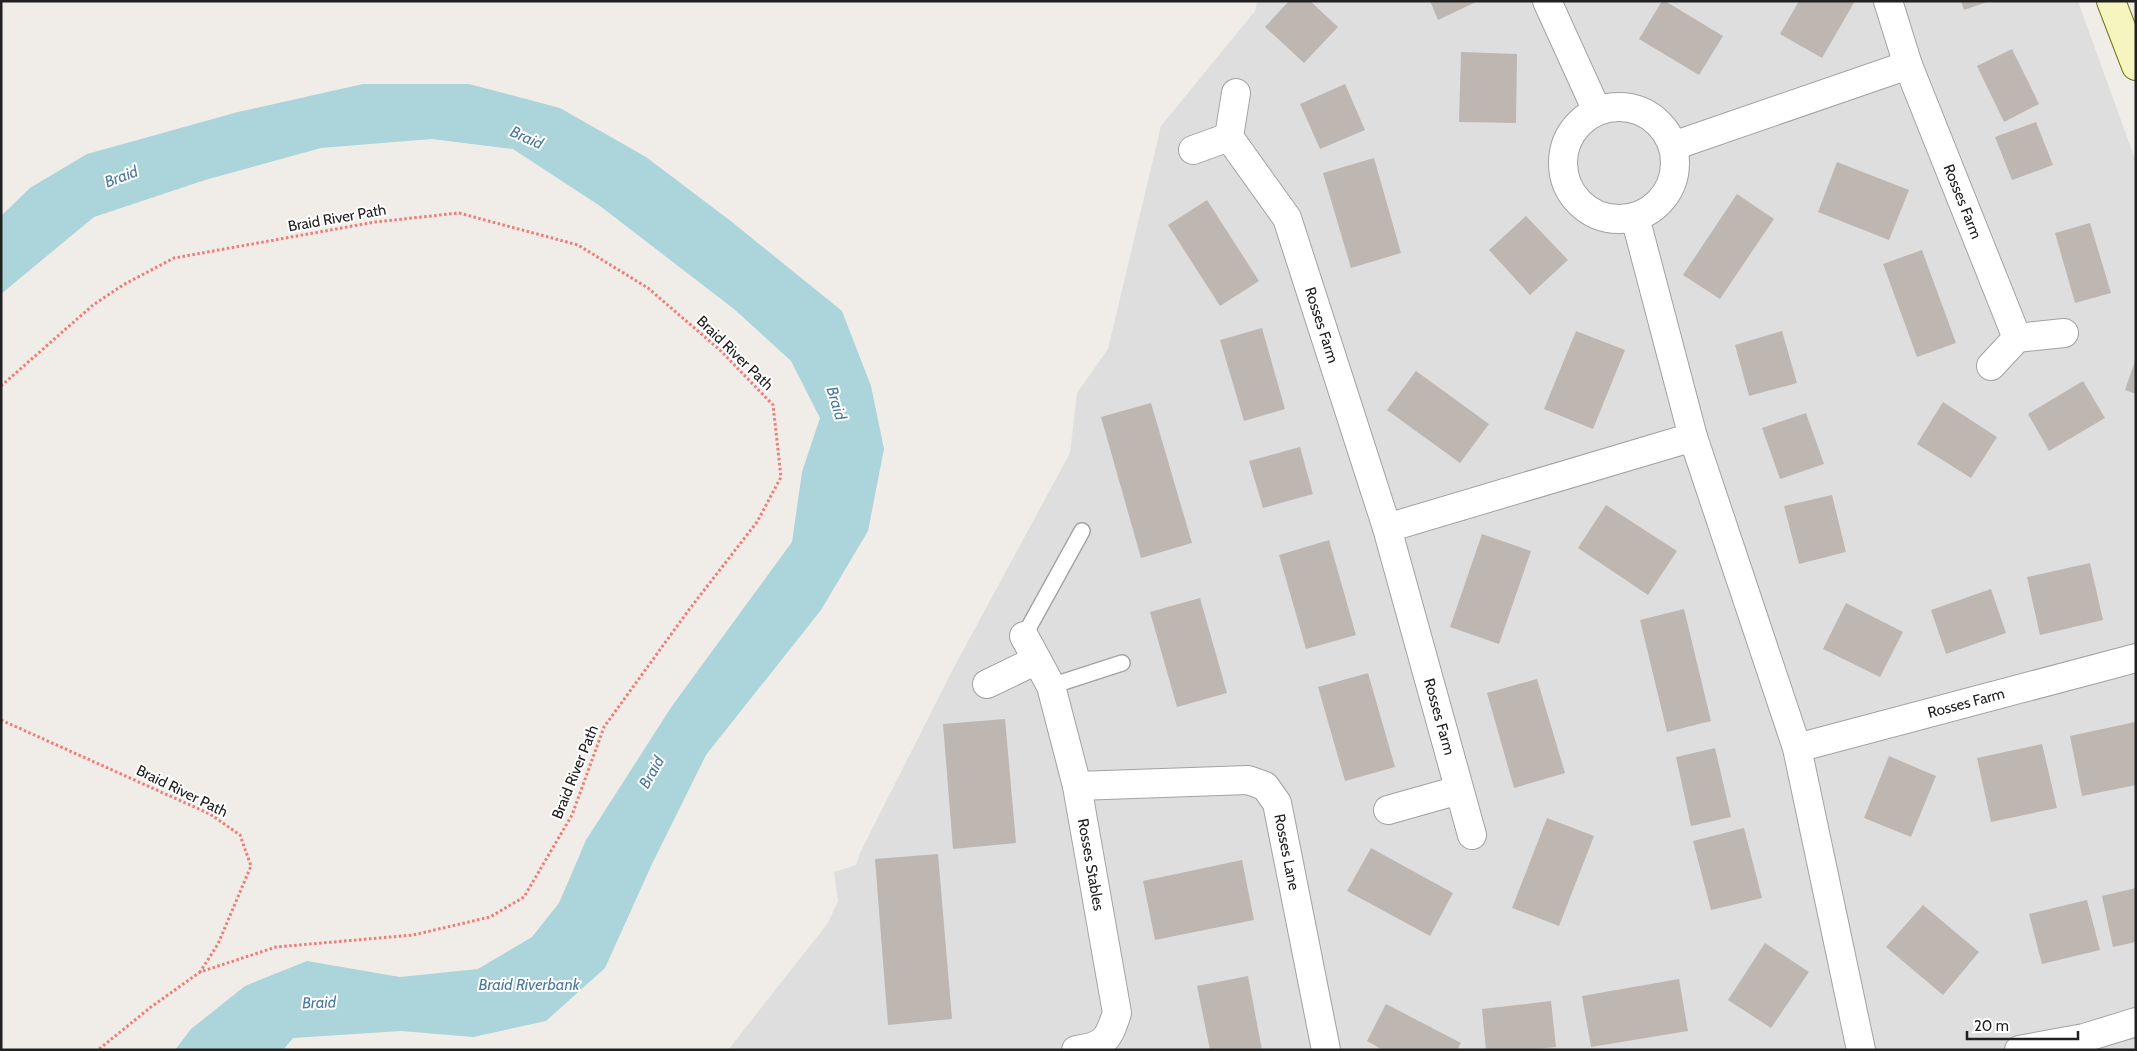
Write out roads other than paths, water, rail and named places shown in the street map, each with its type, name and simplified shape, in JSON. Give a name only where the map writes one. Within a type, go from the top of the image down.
[{"type":"street","points":[[1547,1],[1597,110]]},
{"type":"street","name":"Rosses Farm","points":[[1888,1],[1908,64],[2017,338]]},
{"type":"street","points":[[2111,1],[2136,66]]},
{"type":"street","points":[[1673,146],[1908,64]]},
{"type":"street","points":[[1193,150],[1229,137],[1236,93]]},
{"type":"street","points":[[1612,107],[1628,107],[1643,112],[1656,120],[1666,132],[1673,146],[1676,164],[1672,182],[1664,198],[1651,210],[1635,217],[1616,220],[1597,215],[1581,205],[1570,190],[1563,172],[1563,153],[1569,136],[1581,121],[1597,110],[1612,107]]},
{"type":"street","name":"Rosses Farm","points":[[1229,137],[1287,218],[1387,528],[1472,835]]},
{"type":"street","points":[[1635,217],[1693,437],[1798,748],[1861,1050]]},
{"type":"street","points":[[1991,366],[2017,338],[2064,332]]},
{"type":"street","points":[[1387,528],[1693,437]]},
{"type":"street","name":"Rosses Stables","points":[[1024,636],[1051,686],[1077,786],[1117,1013],[1110,1034],[1096,1047],[1076,1050]]},
{"type":"street","name":"Rosses Farm","points":[[1798,748],[2136,658]]},
{"type":"street","points":[[987,684],[1037,660]]},
{"type":"street","name":"Rosses Lane","points":[[1077,786],[1248,780],[1265,786],[1277,803],[1326,1050]]},
{"type":"street","points":[[1388,810],[1459,790]]},
{"type":"street","points":[[2019,1050],[2085,1044],[2136,1022]]},
{"type":"lane","points":[[1024,636],[1082,531]]},
{"type":"lane","points":[[1051,686],[1122,663]]},
{"type":"water","name":"Braid Riverbank","points":[[363,84],[469,84],[560,108],[646,157],[732,222],[842,311],[871,386],[884,449],[868,531],[821,610],[706,755],[652,864],[605,968],[546,1021],[473,1037],[401,1031],[293,1038],[283,1050],[175,1050],[191,1029],[245,986],[307,961],[400,977],[478,969],[532,937],[559,903],[586,840],[672,706],[792,542],[802,472],[820,418],[791,361],[734,309],[600,206],[513,149],[432,139],[321,148],[205,180],[94,217],[1,294],[1,216],[30,188],[87,154],[238,112]]},
{"type":"water label","name":"Braid","points":[[527,137]]},
{"type":"water label","name":"Braid","points":[[121,176]]},
{"type":"water label","name":"Braid","points":[[837,403]]},
{"type":"water label","name":"Braid","points":[[651,772]]},
{"type":"water label","name":"Braid","points":[[319,1002]]}]
